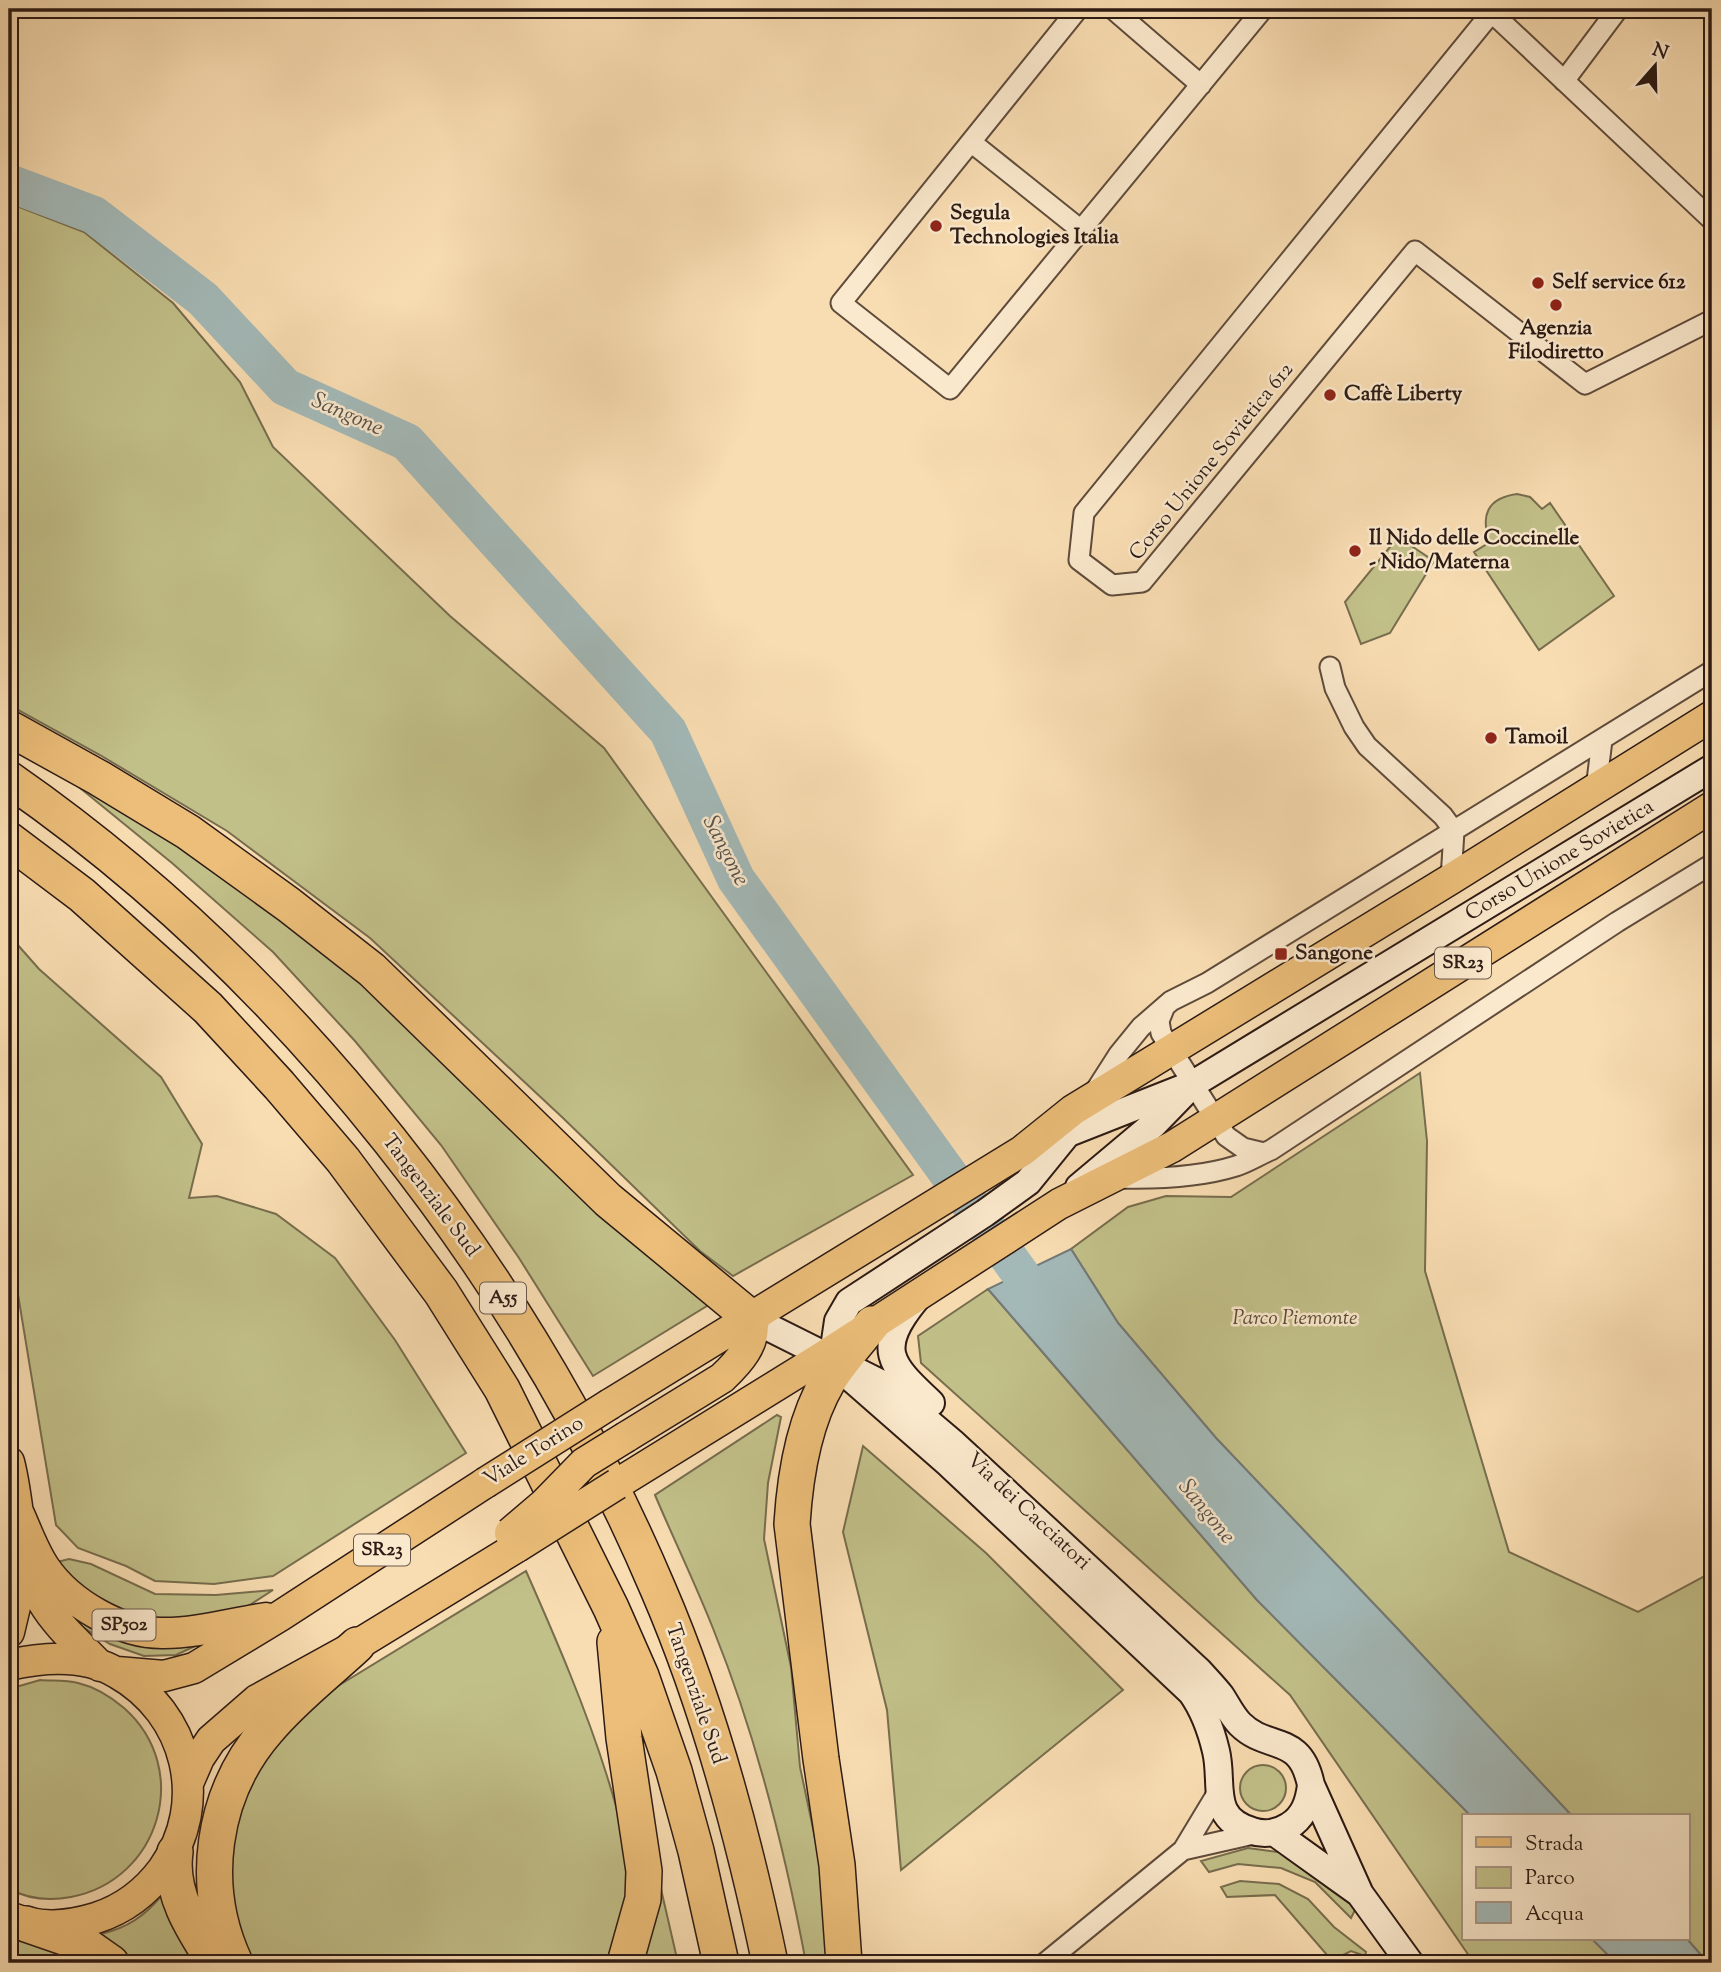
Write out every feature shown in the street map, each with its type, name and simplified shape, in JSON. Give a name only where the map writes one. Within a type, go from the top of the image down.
[{"type":"highway","points":[[9,728],[188,832],[289,905],[372,970],[608,1200],[752,1319]]},
{"type":"highway","name":"Tangenziale Sud","points":[[9,779],[42,802],[133,876],[182,918],[251,985],[376,1124],[480,1261],[583,1434],[659,1591],[725,1778],[751,1871],[770,1963]]},
{"type":"highway","name":"A55","points":[[9,840],[82,895],[208,1008],[343,1160],[442,1292],[502,1389],[611,1608],[641,1676],[674,1771],[696,1851],[721,1963]]},
{"type":"highway","points":[[844,1963],[837,1865],[793,1524],[795,1488],[813,1413],[845,1372],[872,1324]]},
{"type":"highway","points":[[611,1608],[624,1738],[644,1871],[643,1899],[625,1963]]},
{"type":"highway","points":[[235,1963],[222,1932],[213,1884],[218,1836],[231,1789],[241,1767],[268,1728],[357,1645]]},
{"type":"highway","points":[[175,1852],[172,1870],[175,1884],[190,1921],[215,1963]]},
{"type":"highway","points":[[17,1920],[84,1944],[111,1963]]},
{"type":"main road","name":"Corso Unione Sovietica","points":[[945,1199],[1015,1156],[1090,1099],[1712,716]]},
{"type":"main road","name":"Corso Unione Sovietica","points":[[922,1291],[1050,1209],[1172,1147],[1712,807]]},
{"type":"main road","name":"Viale Torino","points":[[9,1665],[55,1657],[108,1669],[164,1676],[194,1668],[280,1616],[610,1404],[945,1199]]},
{"type":"main road","name":"SR23","points":[[872,1324],[922,1291]]},
{"type":"main road","points":[[17,1920],[71,1926],[114,1913],[149,1888],[175,1852],[183,1829],[189,1781],[211,1740],[257,1700],[357,1645],[477,1571],[513,1540],[584,1463],[722,1378],[742,1357],[752,1335],[752,1319]]},
{"type":"main road","points":[[513,1540],[642,1469],[779,1384],[845,1372]]},
{"type":"main road","name":"SP502","points":[[9,1462],[18,1594],[9,1632]]},
{"type":"main road","name":"SP502","points":[[14,1518],[55,1581],[92,1610],[128,1627],[172,1633],[280,1616]]},
{"type":"main road","name":"SP502","points":[[14,1518],[29,1572],[39,1596],[55,1618],[108,1669]]},
{"type":"main road","points":[[108,1669],[140,1688],[170,1723],[186,1765],[189,1781]]},
{"type":"street","points":[[1078,9],[841,303],[950,389],[1263,9]]},
{"type":"street","points":[[1113,9],[1200,85]]},
{"type":"street","points":[[1564,81],[1618,9]]},
{"type":"street","name":"Corso Unione Sovietica 612","points":[[1712,220],[1490,10],[1084,513],[1079,560],[1112,585],[1142,582],[1415,251],[1585,384],[1712,320]]},
{"type":"street","points":[[971,142],[1081,230]]},
{"type":"street","points":[[1330,667],[1335,688],[1354,727],[1367,746],[1443,816],[1454,831]]},
{"type":"street","name":"Corso Unione Sovietica","points":[[1090,1099],[1130,1040],[1165,1006],[1207,983],[1712,671]]},
{"type":"street","name":"Corso Unione Sovietica","points":[[1596,789],[1602,740]]},
{"type":"street","name":"Corso Unione Sovietica","points":[[1193,1084],[1712,768]]},
{"type":"street","name":"Corso Unione Sovietica","points":[[1451,879],[1454,831]]},
{"type":"street","name":"Corso Unione Sovietica","points":[[1109,1178],[1145,1179],[1220,1170],[1264,1153],[1617,922],[1712,864]]},
{"type":"street","points":[[1165,1006],[1159,1021],[1161,1032],[1226,1136],[1233,1143],[1252,1152],[1264,1153]]},
{"type":"street","points":[[1015,1156],[1193,1084]]},
{"type":"street","points":[[1050,1209],[1154,1124],[1193,1084]]},
{"type":"street","points":[[845,1372],[838,1321],[849,1302],[962,1229],[1028,1182],[1067,1134]]},
{"type":"street","points":[[922,1291],[897,1324],[892,1337],[892,1356],[901,1374],[936,1408],[954,1444]]},
{"type":"street","name":"Via dei Cacciatori","points":[[752,1319],[845,1372],[887,1388],[954,1444],[1199,1671],[1221,1696],[1237,1722],[1255,1735],[1287,1746],[1299,1756],[1308,1769],[1311,1785],[1360,1894],[1410,1963]]},
{"type":"street","name":"Via dei Cacciatori","points":[[845,1372],[949,1464],[1191,1692],[1211,1734],[1217,1755],[1222,1807],[1230,1819],[1243,1829],[1266,1833],[1360,1894]]},
{"type":"street","points":[[1045,1963],[1183,1850],[1218,1785],[1223,1764],[1233,1752],[1245,1744],[1259,1740],[1274,1741]]},
{"type":"street","points":[[1183,1850],[1289,1826],[1301,1815],[1309,1801],[1311,1785]]},
{"type":"green space","points":[[9,203],[84,232],[173,303],[240,382],[273,447],[450,616],[604,748],[913,1175],[733,1276],[700,1251],[563,1118],[370,938],[227,831],[100,755],[9,705]]},
{"type":"green space","points":[[1517,494],[1530,497],[1542,509],[1550,503],[1614,596],[1539,650],[1474,552],[1490,542],[1486,524],[1488,510],[1499,500]]},
{"type":"green space","points":[[1398,537],[1434,561],[1390,633],[1361,644],[1345,602]]},
{"type":"green space","points":[[69,779],[210,865],[393,1005],[710,1304],[593,1376],[519,1258],[441,1145],[355,1041],[273,952],[172,863]]},
{"type":"green space","points":[[9,935],[39,969],[161,1077],[202,1144],[189,1198],[217,1196],[276,1214],[335,1258],[395,1340],[466,1453],[273,1576],[214,1584],[155,1581],[126,1566],[78,1548],[56,1525],[9,1240]]},
{"type":"green space","name":"Parco Piemonte","points":[[1420,1073],[1427,1141],[1425,1271],[1509,1552],[1638,1612],[1705,1576],[1712,1362],[1712,1963],[1708,1963],[1688,1940],[1690,1940],[1690,1814],[1570,1814],[1216,1438],[1118,1323],[1071,1249],[1128,1207],[1166,1196],[1231,1197]]},
{"type":"green space","points":[[988,1289],[1257,1600],[1469,1814],[1462,1814],[1462,1940],[1593,1940],[1616,1963],[1474,1963],[1290,1695],[921,1363],[918,1336]]},
{"type":"green space","points":[[777,1415],[781,1417],[768,1483],[764,1539],[791,1667],[800,1767],[822,1871],[829,1963],[806,1963],[779,1837],[744,1712],[707,1614],[655,1495]]},
{"type":"green space","points":[[863,1446],[986,1553],[1123,1690],[901,1870],[887,1710],[843,1532]]},
{"type":"green space","points":[[69,1559],[91,1564],[155,1594],[216,1595],[273,1590],[242,1610],[158,1622],[119,1612],[88,1595],[53,1563]]},
{"type":"green space","points":[[526,1571],[589,1724],[622,1830],[627,1858],[627,1896],[620,1926],[605,1963],[243,1963],[222,1871],[254,1762],[315,1700]]},
{"type":"green space","points":[[43,1584],[204,1642],[176,1655],[144,1656],[110,1644],[68,1618]]},
{"type":"green space","points":[[40,1680],[69,1681],[84,1685],[124,1708],[145,1733],[157,1761],[161,1790],[157,1819],[145,1846],[127,1869],[102,1886],[63,1898],[31,1897],[9,1889],[9,1689]]},
{"type":"green space","points":[[1263,1765],[1279,1772],[1286,1788],[1279,1804],[1263,1811],[1247,1804],[1240,1788],[1247,1772]]},
{"type":"green space","points":[[1248,1848],[1293,1854],[1320,1871],[1356,1908],[1351,1918],[1315,1882],[1281,1868],[1238,1864],[1209,1872],[1201,1861]]},
{"type":"green space","points":[[1240,1881],[1279,1884],[1308,1899],[1334,1927],[1366,1952],[1365,1956],[1351,1951],[1341,1956],[1339,1963],[1334,1963],[1275,1895],[1227,1897],[1221,1887]]},
{"type":"green space","points":[[661,1889],[678,1963],[640,1963],[654,1925]]},
{"type":"green space","points":[[162,1895],[204,1963],[128,1963],[102,1941],[101,1934],[135,1920]]},
{"type":"green space","points":[[9,1939],[61,1947],[92,1963],[9,1963]]},
{"type":"water","points":[[1071,1249],[1118,1323],[1216,1438],[1570,1814],[1469,1814],[1257,1600],[988,1289]]},
{"type":"water","points":[[1593,1940],[1688,1940],[1708,1963],[1616,1963]]},
{"type":"waterway","name":"Sangone","points":[[9,183],[94,215],[203,299],[285,387],[407,442],[668,731],[736,879],[1050,1315]]},
{"type":"place","name":"Segula Technologies Italia","points":[[936,226]]},
{"type":"place","name":"Self service 612","points":[[1538,283]]},
{"type":"place","name":"Agenzia Filodiretto","points":[[1556,305]]},
{"type":"place","name":"Caffè Liberty","points":[[1330,395]]},
{"type":"place","name":"Il Nido delle Coccinelle - Nido/Materna","points":[[1355,551]]},
{"type":"place","name":"Tamoil","points":[[1491,738]]},
{"type":"place","name":"Sangone","points":[[1281,954]]}]
